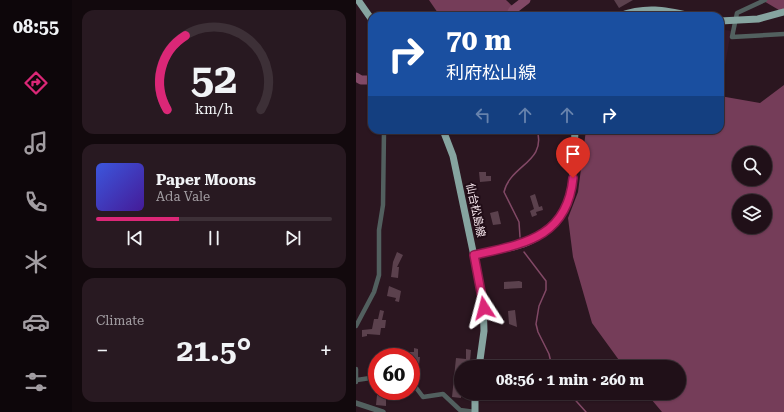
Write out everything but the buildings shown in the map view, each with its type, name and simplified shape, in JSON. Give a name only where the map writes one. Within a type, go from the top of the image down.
[{"type":"main road","points":[[358,0],[368,14]]},
{"type":"main road","points":[[632,12],[649,9],[667,12]]},
{"type":"main road","points":[[724,21],[734,22],[758,19],[784,12]]},
{"type":"main road","name":"仙台松島線","points":[[444,134],[452,156],[474,255],[484,316],[480,360]]},
{"type":"main road","points":[[474,255],[527,242],[543,233],[555,222],[564,209],[572,187],[575,134]]},
{"type":"main road","points":[[475,412],[476,400]]},
{"type":"street","points":[[766,0],[740,10],[734,22],[732,38],[784,34]]},
{"type":"street","points":[[356,326],[374,292],[379,275],[380,230],[383,205],[384,134]]},
{"type":"street","points":[[356,370],[357,381],[368,379]]},
{"type":"street","points":[[420,393],[422,396],[443,394],[460,410],[475,412]]},
{"type":"street","points":[[356,403],[383,412]]},
{"type":"shaded area","points":[[429,0],[506,0],[519,12],[437,12]]},
{"type":"shaded area","points":[[762,0],[784,0],[784,13]]},
{"type":"shaded area","points":[[724,30],[731,31],[724,65]]},
{"type":"shaded area","points":[[784,85],[784,412],[662,412],[652,400],[686,400],[686,360],[619,360],[592,323],[573,257],[568,218],[578,192],[585,134],[724,134],[724,97],[760,103]]},
{"type":"waterway","points":[[512,12],[526,0]]},
{"type":"waterway","points":[[356,77],[361,80],[368,80]]},
{"type":"waterway","points":[[520,237],[519,222],[504,192],[513,175],[533,157],[539,141],[538,134]]},
{"type":"waterway","points":[[524,252],[546,281],[546,290],[539,306],[536,324],[550,360]]},
{"type":"waterway","points":[[575,400],[586,412]]},
{"type":"route","points":[[484,308],[474,255],[527,242],[535,239],[551,227],[564,209],[569,198],[573,178]]}]
